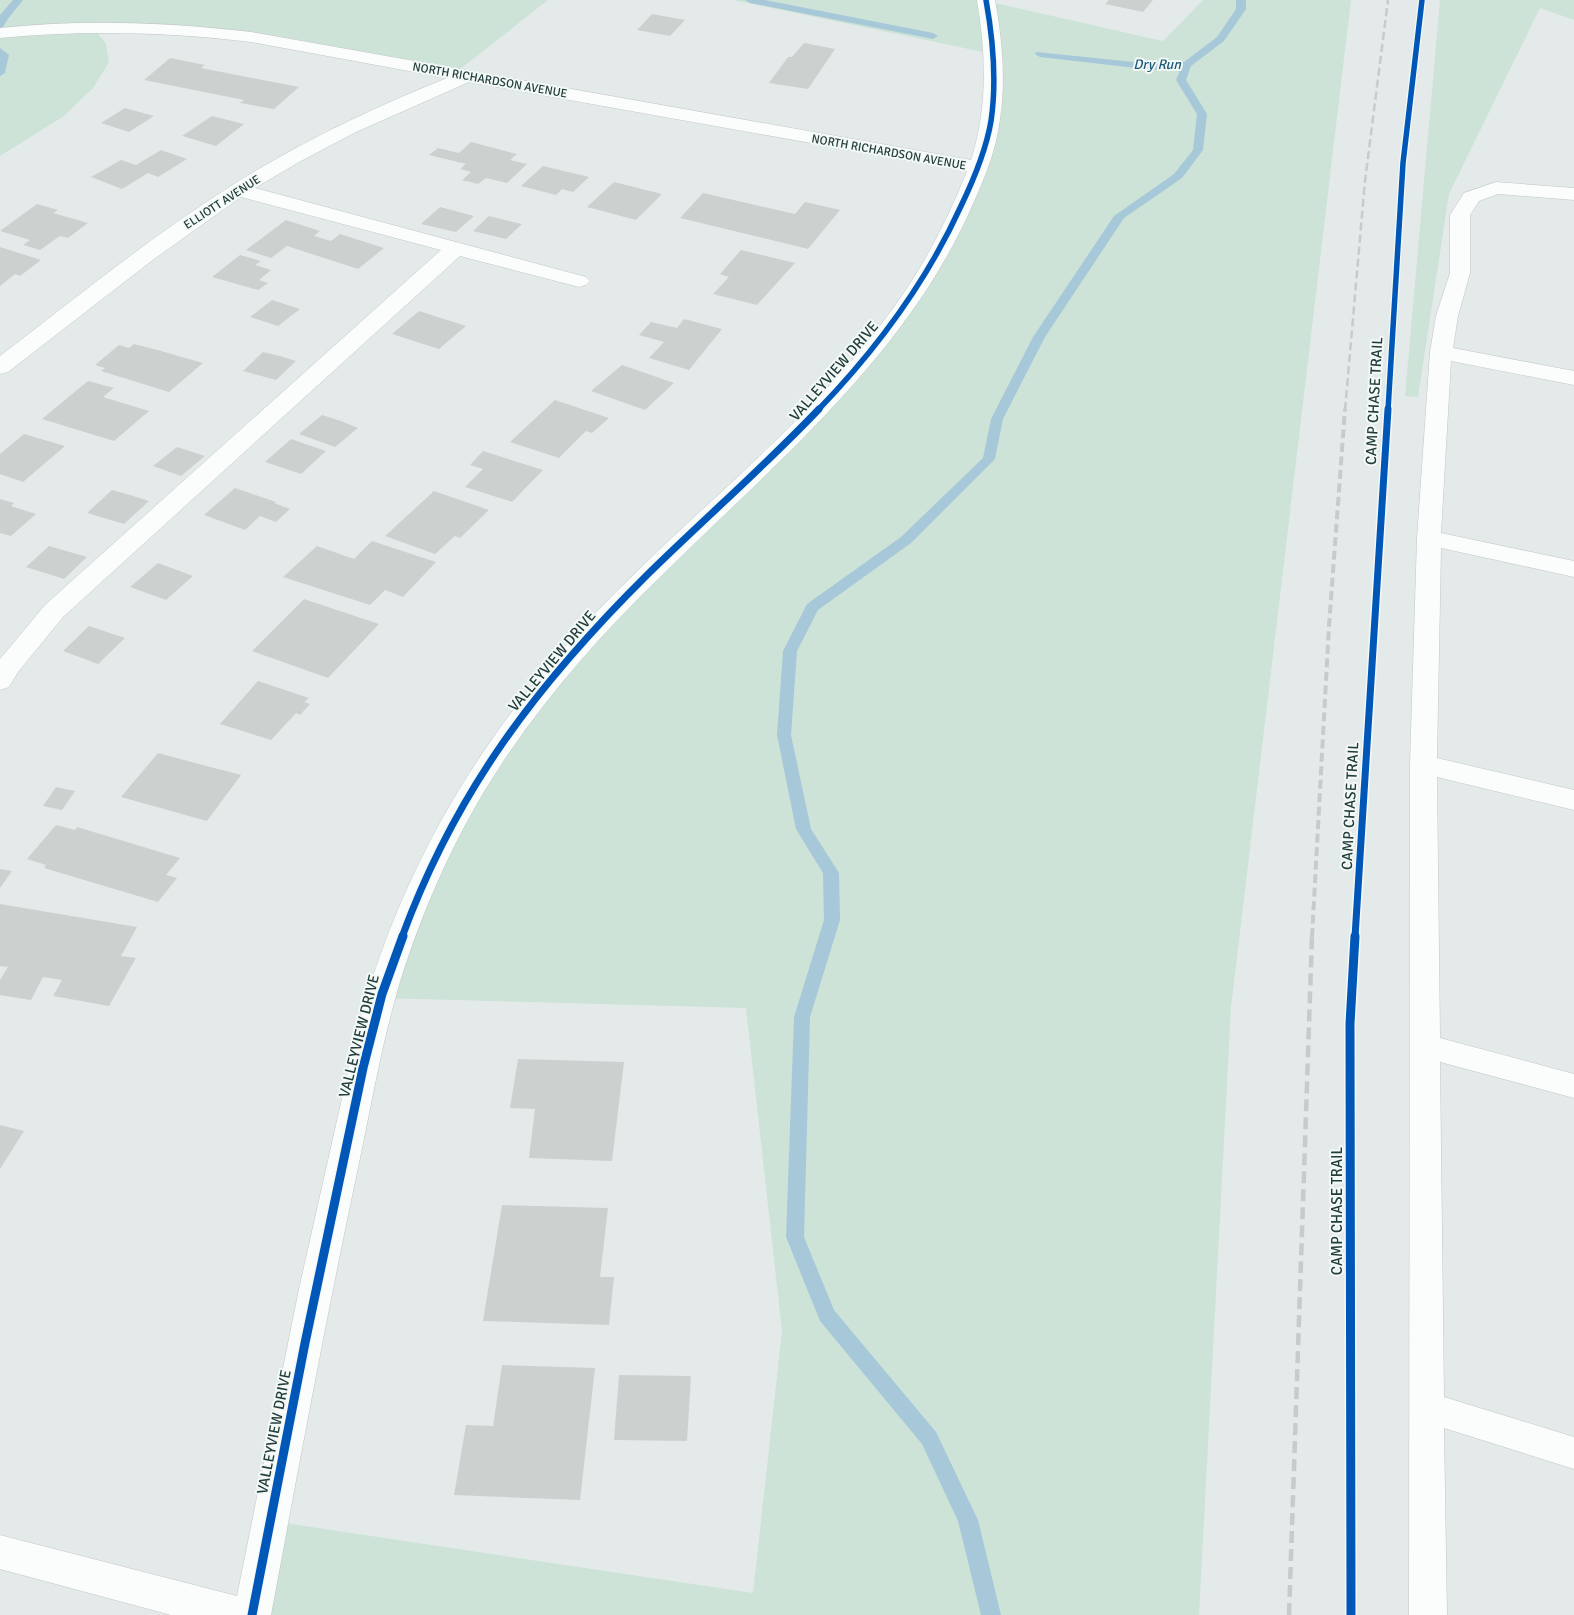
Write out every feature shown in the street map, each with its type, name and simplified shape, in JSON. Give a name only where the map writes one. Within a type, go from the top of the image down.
[{"type":"street","name":"VALLEYVIEW DRIVE","points":[[252,1615],[328,1234],[380,998],[418,894],[450,826],[486,766],[522,716],[614,610],[670,553],[804,427],[877,346],[932,267],[959,216],[978,167],[992,114],[993,54],[986,0]]},
{"type":"street","name":"NORTH RICHARDSON AVENUE","points":[[5,32],[91,26],[201,31],[251,37],[978,167]]},
{"type":"street","name":"ELLIOTT AVENUE","points":[[0,367],[189,223],[238,190],[360,121],[467,76]]},
{"type":"street","points":[[1428,1615],[1423,764],[1429,538],[1441,352],[1447,316],[1460,272],[1460,215],[1470,197],[1496,188],[1574,194]]},
{"type":"street","points":[[238,190],[579,280]]},
{"type":"street","points":[[0,681],[7,668],[54,610],[456,248]]},
{"type":"street","points":[[1441,352],[1574,378]]},
{"type":"street","points":[[1429,538],[1574,569]]},
{"type":"street","points":[[1423,764],[1574,800]]},
{"type":"street","points":[[1424,1046],[1574,1086]]},
{"type":"street","points":[[1427,1407],[1574,1453]]},
{"type":"street","points":[[0,1552],[239,1615]]},
{"type":"green space","points":[[0,0],[548,0],[454,74],[251,37],[92,26],[106,44],[109,62],[93,88],[64,116],[0,156]]},
{"type":"green space","points":[[733,0],[982,0],[1163,41],[1203,0],[1351,0],[1231,1008],[1199,1615],[248,1615],[271,1521],[753,1593],[782,1331],[746,1008],[380,998],[418,894],[522,716],[877,346],[978,167],[993,54]]},
{"type":"green space","points":[[1440,0],[1574,0],[1574,20],[1540,8],[1449,194],[1418,397],[1405,396]]},
{"type":"building","points":[[1109,0],[1153,0],[1143,12],[1105,4]]},
{"type":"building","points":[[652,14],[685,20],[670,36],[637,30]]},
{"type":"building","points":[[804,43],[835,49],[808,89],[769,83],[788,57],[792,57]]},
{"type":"building","points":[[170,58],[205,65],[201,68],[299,87],[274,109],[240,103],[244,100],[144,80]]},
{"type":"building","points":[[125,108],[154,116],[129,132],[101,123]]},
{"type":"building","points":[[212,116],[244,124],[216,146],[182,136]]},
{"type":"building","points":[[471,142],[517,154],[510,160],[527,164],[507,183],[486,178],[478,184],[462,180],[471,172],[460,169],[466,164],[429,155],[438,148],[459,153]]},
{"type":"building","points":[[161,150],[187,159],[158,177],[148,173],[122,189],[91,177],[121,160],[136,165]]},
{"type":"building","points":[[543,166],[589,177],[573,192],[562,189],[556,195],[521,186]]},
{"type":"building","points":[[614,182],[662,194],[636,220],[587,207]]},
{"type":"building","points":[[703,193],[795,214],[805,202],[840,210],[808,249],[680,218]]},
{"type":"building","points":[[37,204],[58,210],[53,213],[88,223],[68,238],[60,236],[40,250],[23,245],[30,240],[0,231]]},
{"type":"building","points":[[440,207],[474,216],[456,232],[421,224]]},
{"type":"building","points":[[489,216],[522,224],[506,239],[473,231]]},
{"type":"building","points":[[286,220],[320,231],[314,236],[331,241],[340,234],[384,248],[358,269],[287,246],[271,258],[246,250]]},
{"type":"building","points":[[0,247],[41,260],[20,276],[15,274],[0,286]]},
{"type":"building","points":[[741,250],[795,263],[757,305],[713,294],[729,277],[720,274]]},
{"type":"building","points":[[240,255],[261,261],[255,265],[271,270],[259,280],[268,283],[258,290],[212,277]]},
{"type":"building","points":[[272,300],[300,309],[278,326],[250,317]]},
{"type":"building","points":[[419,311],[466,326],[439,349],[392,334]]},
{"type":"building","points":[[684,319],[722,329],[689,370],[649,358],[664,342],[639,335],[651,322],[677,328]]},
{"type":"building","points":[[134,344],[203,363],[169,392],[101,371],[105,368],[95,365],[119,345],[129,348]]},
{"type":"building","points":[[263,352],[296,361],[276,380],[243,371]]},
{"type":"building","points":[[622,365],[674,383],[645,410],[591,391]]},
{"type":"building","points":[[88,381],[114,388],[103,397],[149,411],[114,441],[42,419]]},
{"type":"building","points":[[555,400],[609,418],[592,433],[586,431],[559,458],[510,442]]},
{"type":"building","points":[[322,415],[358,428],[335,447],[299,434]]},
{"type":"building","points":[[24,434],[65,446],[23,482],[0,474],[0,454]]},
{"type":"building","points":[[291,439],[326,451],[301,474],[265,462]]},
{"type":"building","points":[[177,447],[205,456],[181,476],[153,466]]},
{"type":"building","points":[[483,451],[543,470],[512,502],[465,487],[483,469],[470,465]]},
{"type":"building","points":[[235,488],[276,502],[274,503],[290,509],[276,522],[260,516],[245,530],[204,515]]},
{"type":"building","points":[[112,490],[149,501],[124,524],[87,513]]},
{"type":"building","points":[[434,491],[489,510],[460,538],[455,536],[435,554],[385,536]]},
{"type":"building","points":[[0,499],[14,503],[11,506],[36,514],[11,536],[0,533]]},
{"type":"building","points":[[372,541],[436,562],[403,597],[385,590],[370,605],[283,577],[317,546],[354,559]]},
{"type":"building","points":[[49,546],[87,557],[64,579],[26,567]]},
{"type":"building","points":[[158,563],[193,576],[166,600],[130,587]]},
{"type":"building","points":[[304,599],[379,624],[328,678],[252,651]]},
{"type":"building","points":[[89,626],[125,638],[98,664],[63,651]]},
{"type":"building","points":[[258,681],[309,698],[304,702],[310,704],[300,715],[296,713],[271,740],[220,724]]},
{"type":"building","points":[[158,753],[241,775],[207,821],[121,797]]},
{"type":"building","points":[[56,787],[75,791],[62,810],[43,806]]},
{"type":"building","points":[[56,825],[75,830],[77,827],[180,858],[166,875],[177,878],[158,902],[44,868],[46,865],[27,859]]},
{"type":"building","points":[[0,869],[12,871],[0,888]]},
{"type":"building","points":[[0,904],[137,927],[121,956],[136,958],[109,1006],[53,996],[62,980],[43,977],[31,1000],[0,995],[0,980],[8,967],[0,966]]},
{"type":"building","points":[[518,1059],[624,1062],[612,1161],[529,1158],[535,1109],[510,1108]]},
{"type":"building","points":[[0,1125],[24,1131],[0,1169]]},
{"type":"building","points":[[502,1205],[608,1208],[600,1277],[614,1277],[609,1325],[483,1321]]},
{"type":"building","points":[[502,1365],[595,1368],[580,1500],[454,1495],[466,1425],[493,1426]]},
{"type":"building","points":[[619,1375],[691,1376],[687,1441],[614,1440]]},
{"type":"waterway","name":"Dry Run","points":[[0,25],[2,19],[18,0]]},
{"type":"waterway","name":"Dry Run","points":[[750,0],[933,36]]},
{"type":"waterway","name":"Dry Run","points":[[1187,65],[1221,39],[1241,9],[1241,0]]},
{"type":"waterway","name":"Dry Run","points":[[0,51],[4,55],[0,73]]},
{"type":"waterway","name":"Dry Run","points":[[1040,54],[1153,67],[1187,65]]},
{"type":"waterway","points":[[991,1615],[968,1520],[929,1438],[827,1315],[795,1237],[802,1017],[832,920],[831,873],[804,829],[784,735],[790,651],[812,607],[906,540],[989,459],[997,419],[1039,337],[1120,216],[1178,176],[1198,150],[1202,114],[1181,80],[1187,65]]},
{"type":"railway","points":[[1345,410],[1365,181],[1388,0]]},
{"type":"railway","points":[[1312,937],[1329,626],[1345,409]]},
{"type":"railway","points":[[1289,1615],[1312,936]]},
{"type":"cycle path","points":[[252,1615],[316,1289],[368,1045],[384,987],[407,924],[436,854],[459,809],[486,766],[550,680],[622,600],[801,428],[841,386],[879,342],[913,295],[944,244],[969,190],[986,141],[991,120],[993,96],[992,41],[986,0]]},
{"type":"cycle path","name":"CAMP CHASE TRAIL","points":[[1351,1615],[1350,1024],[1403,163],[1422,0]]}]
